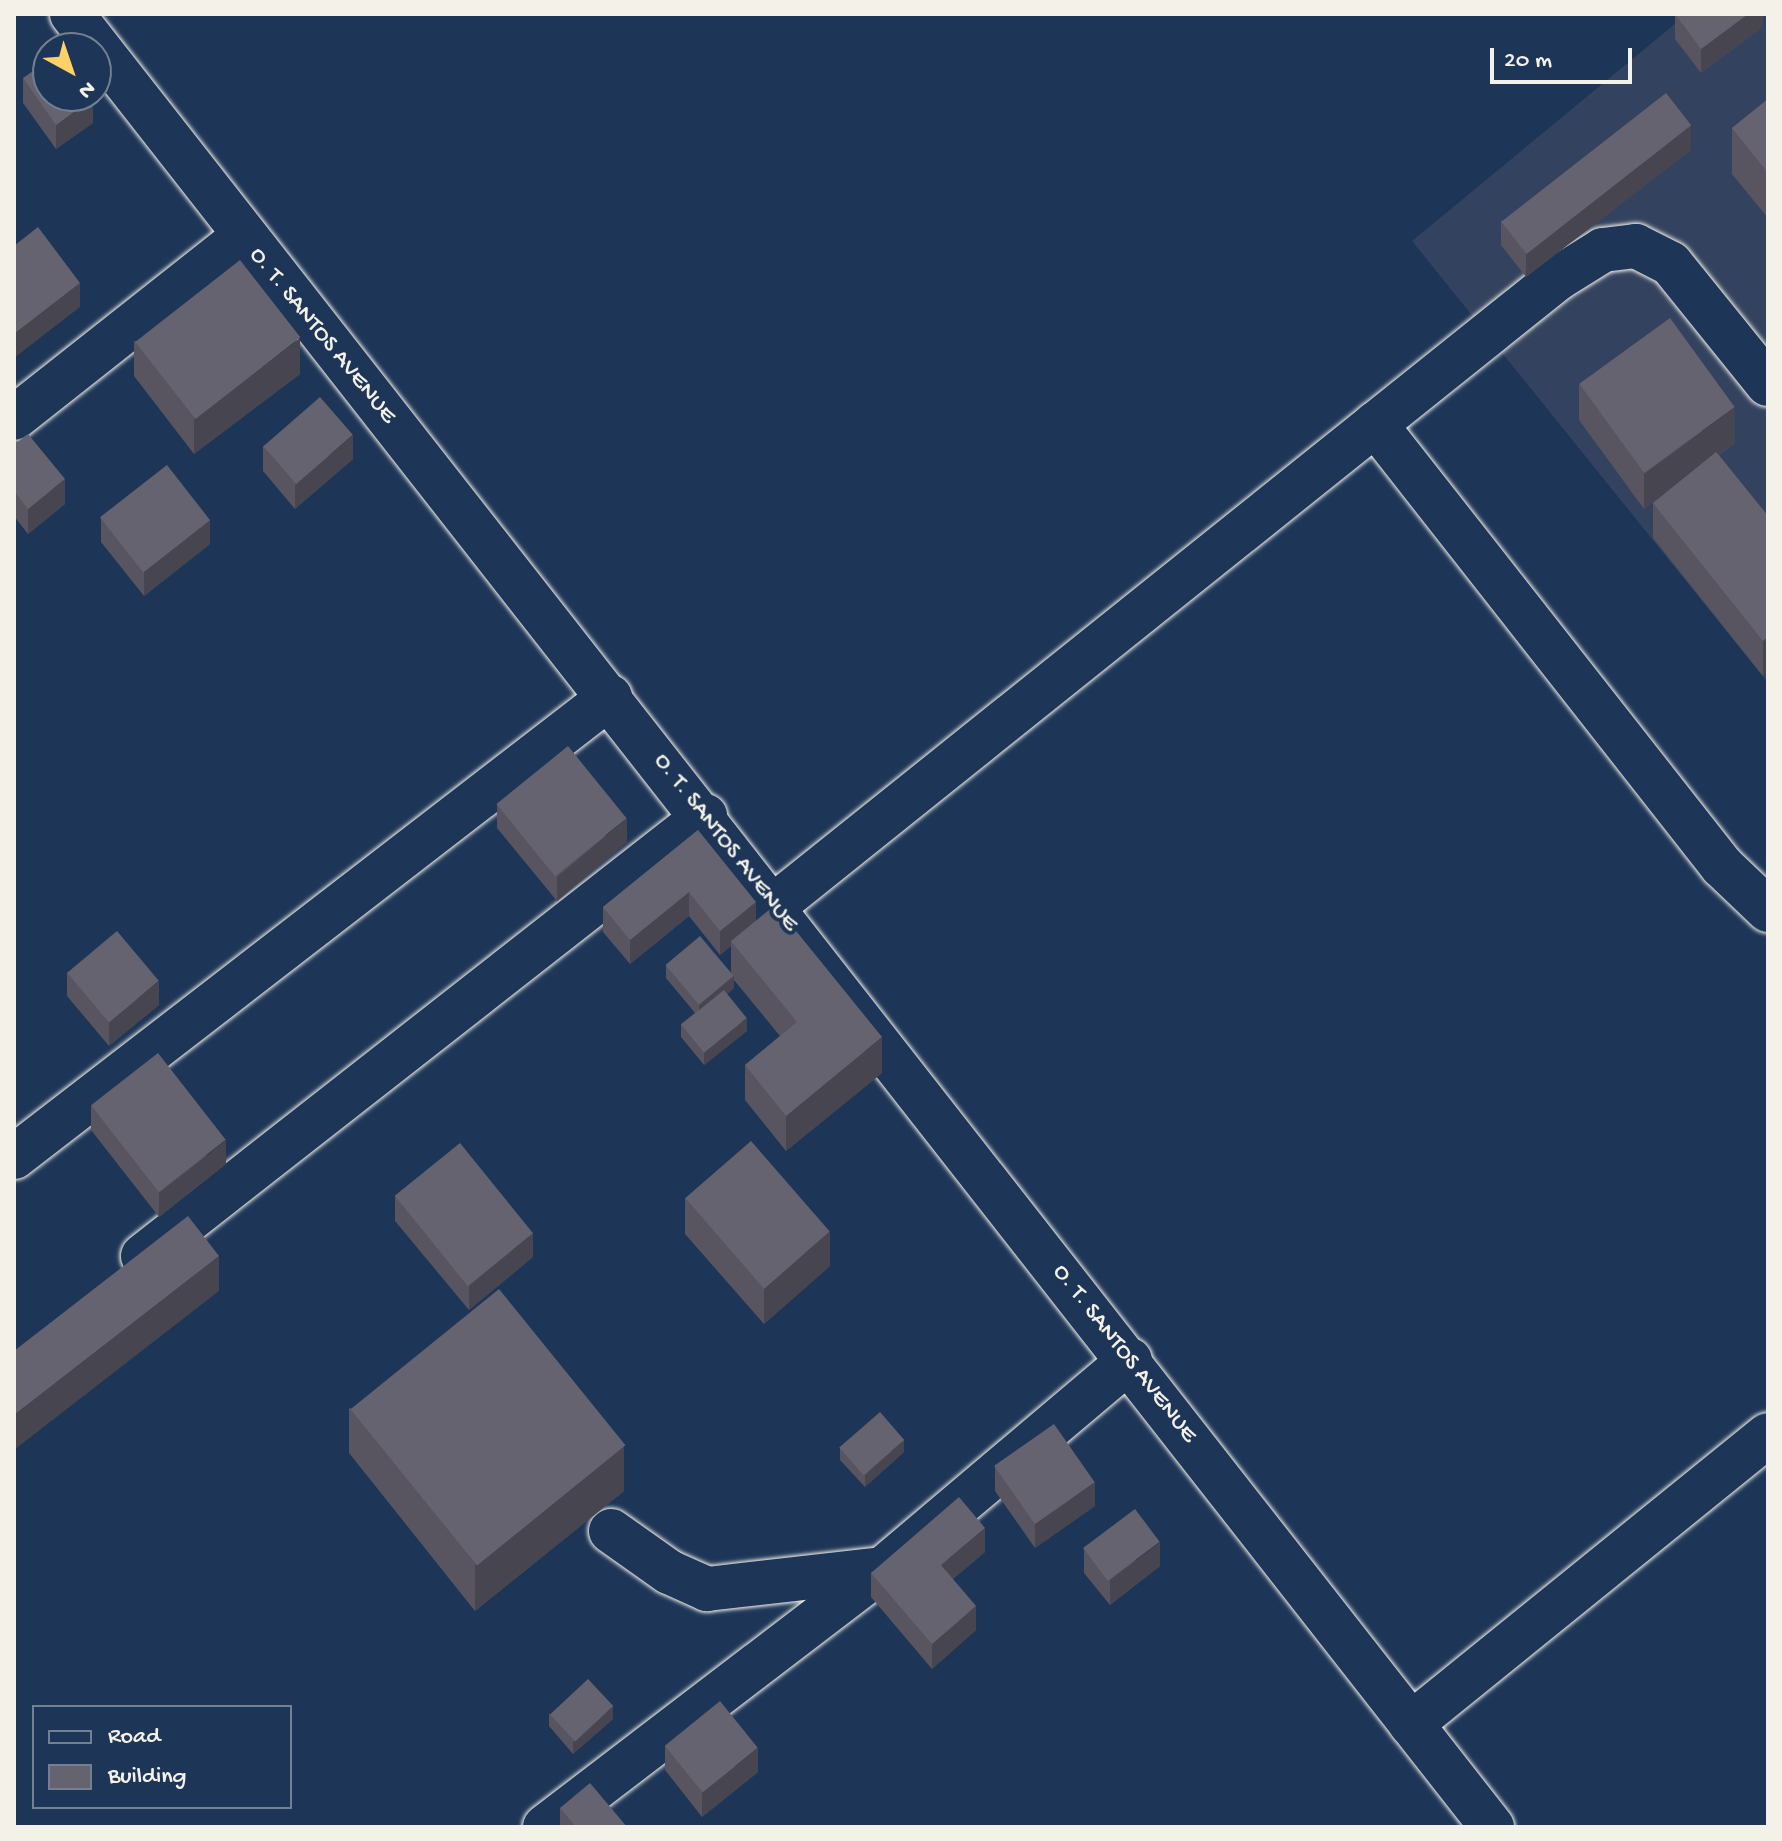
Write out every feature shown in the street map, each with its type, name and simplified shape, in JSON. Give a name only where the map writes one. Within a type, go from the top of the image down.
[{"type":"street","name":"O. T. SANTOS AVENUE","points":[[72,14],[243,237],[775,905],[1492,1827]]},
{"type":"street","points":[[14,418],[243,237]]},
{"type":"street","points":[[775,905],[1558,278],[1603,250],[1636,246],[1671,264],[1768,384]]},
{"type":"street","points":[[1375,424],[1722,866],[1768,910]]},
{"type":"street","points":[[14,1157],[610,697]]},
{"type":"street","points":[[114,1278],[705,816]]},
{"type":"street","points":[[545,1827],[884,1568],[1130,1360]]},
{"type":"street","points":[[1411,1724],[1768,1435]]},
{"type":"street","points":[[611,1531],[669,1572],[707,1589],[884,1568]]},
{"type":"street","points":[[595,1790],[624,1827]]},
{"type":"shaded area","points":[[1687,14],[1768,14],[1768,683],[1412,241]]},
{"type":"building","points":[[1675,14],[1748,14],[1701,49]]},
{"type":"building","points":[[32,72],[32,91],[23,78]]},
{"type":"building","points":[[1666,93],[1691,125],[1527,254],[1501,222]]},
{"type":"building","points":[[1768,99],[1768,173],[1732,128]]},
{"type":"building","points":[[47,112],[74,112],[56,125]]},
{"type":"building","points":[[38,227],[80,283],[14,334],[14,246]]},
{"type":"building","points":[[240,260],[300,337],[196,419],[135,342]]},
{"type":"building","points":[[1670,318],[1735,407],[1644,473],[1579,384]]},
{"type":"building","points":[[320,397],[353,435],[296,484],[263,446]]},
{"type":"building","points":[[28,434],[65,479],[28,509],[14,491],[14,445]]},
{"type":"building","points":[[1716,452],[1768,516],[1768,637],[1763,641],[1653,503]]},
{"type":"building","points":[[167,465],[210,520],[143,572],[100,517]]},
{"type":"building","points":[[568,746],[627,818],[555,876],[497,804]]},
{"type":"building","points":[[698,830],[756,902],[720,931],[689,892],[630,940],[603,907]]},
{"type":"building","points":[[775,905],[882,1037],[786,1116],[745,1065],[797,1022],[731,941]]},
{"type":"building","points":[[117,931],[159,981],[109,1023],[67,973]]},
{"type":"building","points":[[700,936],[733,976],[699,1005],[666,965]]},
{"type":"building","points":[[724,990],[747,1018],[704,1053],[681,1025]]},
{"type":"building","points":[[158,1053],[226,1140],[159,1192],[91,1105]]},
{"type":"building","points":[[751,1141],[830,1232],[764,1289],[685,1198]]},
{"type":"building","points":[[460,1143],[533,1233],[468,1286],[395,1196]]},
{"type":"building","points":[[188,1216],[219,1256],[14,1415],[14,1351]]},
{"type":"building","points":[[499,1289],[625,1445],[477,1565],[351,1409]]},
{"type":"building","points":[[880,1412],[904,1440],[864,1475],[839,1447]]},
{"type":"building","points":[[1054,1424],[1095,1482],[1035,1524],[994,1466]]},
{"type":"building","points":[[959,1497],[985,1528],[941,1565],[976,1606],[932,1644],[871,1573]]},
{"type":"building","points":[[1135,1509],[1160,1542],[1108,1581],[1083,1548]]},
{"type":"building","points":[[588,1679],[613,1706],[575,1742],[550,1714]]},
{"type":"building","points":[[720,1701],[758,1748],[703,1792],[665,1746]]},
{"type":"building","points":[[590,1783],[627,1827],[576,1827],[560,1808]]}]
